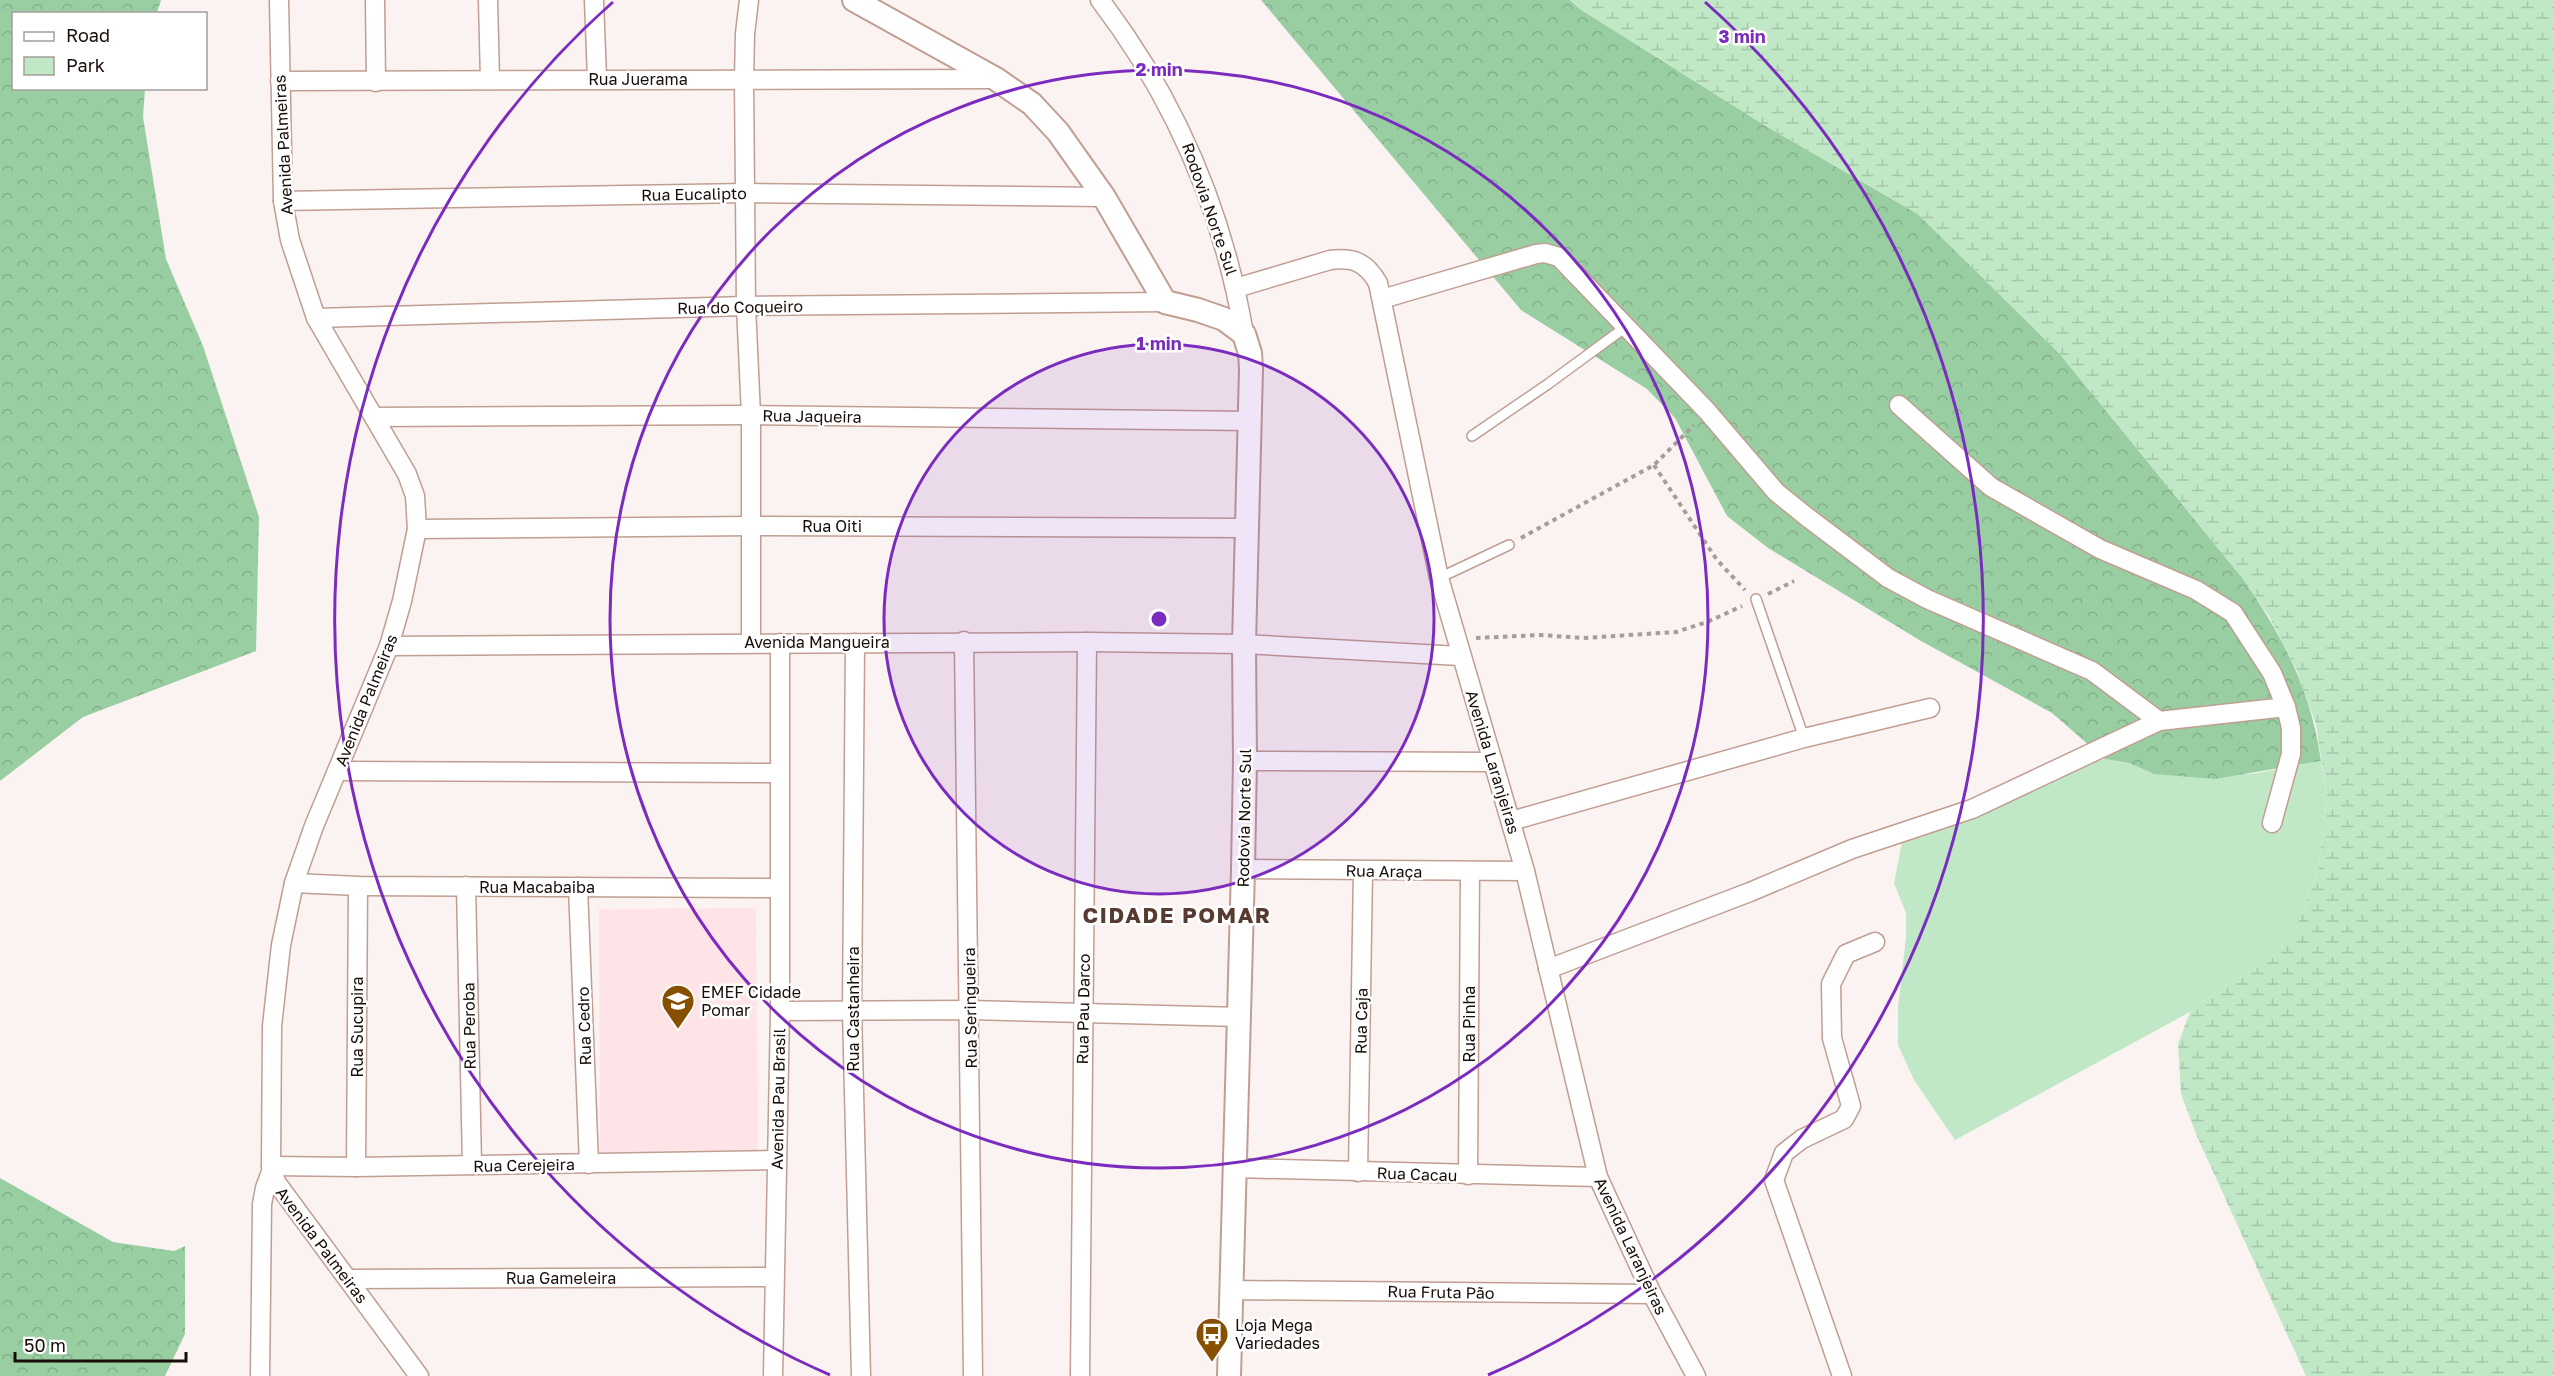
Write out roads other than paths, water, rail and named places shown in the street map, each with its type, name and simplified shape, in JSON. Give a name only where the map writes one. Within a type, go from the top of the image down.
[{"type":"street","name":"Avenida Palmeiras","points":[[279,0],[283,201],[290,240],[316,318],[407,474],[415,496],[417,529],[402,602],[389,646],[314,825],[294,883],[281,945],[272,1026],[271,1169],[276,1182],[419,1376]]},
{"type":"street","points":[[375,0],[376,82]]},
{"type":"street","points":[[488,0],[490,80]]},
{"type":"street","points":[[594,0],[597,79]]},
{"type":"street","points":[[749,0],[745,34],[744,79],[746,306],[751,415],[751,642]]},
{"type":"street","points":[[854,0],[1018,93],[1046,118],[1104,197],[1165,302],[1224,320],[1244,333]]},
{"type":"street","name":"Rodovia Norte Sul","points":[[1100,0],[1121,27],[1178,122],[1204,182],[1236,288],[1251,361],[1244,644],[1245,761],[1240,1017],[1229,1376]]},
{"type":"street","name":"Rua Juerama","points":[[280,81],[996,79]]},
{"type":"street","name":"Rua Eucalipto","points":[[283,201],[746,193],[1104,197]]},
{"type":"street","points":[[1382,299],[1526,257],[1545,253],[1559,257],[1707,411],[1776,492],[1888,578],[1927,599],[2092,671],[2159,721]]},
{"type":"street","name":"Avenida Laranjeiras","points":[[1236,288],[1330,260],[1345,258],[1359,261],[1371,271],[1382,299],[1439,578],[1460,656],[1525,871],[1598,1177],[1652,1294],[1696,1376]]},
{"type":"street","name":"Rua do Coqueiro","points":[[316,318],[746,306],[1165,302]]},
{"type":"street","points":[[1899,405],[1991,487],[2100,549],[2196,590],[2233,613],[2272,674],[2286,707],[2291,729],[2291,754],[2272,822]]},
{"type":"street","name":"Rua Jaqueira","points":[[374,417],[751,415],[1251,421]]},
{"type":"street","name":"Rua Oiti","points":[[417,529],[752,526],[1248,528]]},
{"type":"street","name":"Rua Seringueira","points":[[964,641],[970,1010],[972,1376]]},
{"type":"street","name":"Avenida Mangueira","points":[[389,646],[751,642],[1087,642],[1244,644],[1460,656]]},
{"type":"street","name":"Rua Castanheira","points":[[855,642],[852,1010],[861,1376]]},
{"type":"street","name":"Rua Pau Darco","points":[[1080,1376],[1087,642]]},
{"type":"street","name":"Avenida Pau Brasil","points":[[773,1376],[780,1011],[780,643]]},
{"type":"street","points":[[1548,969],[1750,892],[1852,849],[1972,809],[2159,721],[2286,707]]},
{"type":"street","points":[[1511,821],[1804,738],[1930,708]]},
{"type":"street","points":[[1245,761],[1493,762]]},
{"type":"street","points":[[338,771],[779,773]]},
{"type":"street","name":"Rua Araça","points":[[1243,869],[1525,871]]},
{"type":"street","name":"Rua Caja","points":[[1358,1172],[1364,871]]},
{"type":"street","name":"Rua Pinha","points":[[1468,1175],[1470,872]]},
{"type":"street","name":"Rua Macabaiba","points":[[294,883],[358,886],[780,888]]},
{"type":"street","name":"Rua Sucupira","points":[[356,1167],[358,886]]},
{"type":"street","name":"Rua Peroba","points":[[466,886],[472,1165]]},
{"type":"street","name":"Rua Cedro","points":[[578,887],[589,1164]]},
{"type":"street","points":[[1842,1376],[1774,1180],[1784,1153],[1802,1139],[1844,1119],[1851,1106],[1832,1038],[1831,984],[1846,954],[1875,942]]},
{"type":"street","points":[[780,1011],[970,1010],[1240,1017]]},
{"type":"street","name":"Rua Cerejeira","points":[[271,1169],[777,1160]]},
{"type":"street","name":"Rua Cacau","points":[[1235,1168],[1598,1177]]},
{"type":"street","points":[[260,1376],[262,1204],[271,1169]]},
{"type":"street","name":"Rua Gameleira","points":[[348,1279],[774,1277]]},
{"type":"street","name":"Rua Fruta Pão","points":[[1231,1290],[1652,1294]]},
{"type":"lane","points":[[1472,436],[1627,326]]},
{"type":"lane","points":[[1439,578],[1509,545]]},
{"type":"lane","points":[[1756,599],[1804,738]]},
{"type":"place","name":"EMEF Cidade Pomar","points":[[678,1030]]},
{"type":"place","name":"Loja Mega Variedades","points":[[1212,1363]]},
{"type":"district","name":"CIDADE POMAR","points":[[1177,915]]}]
